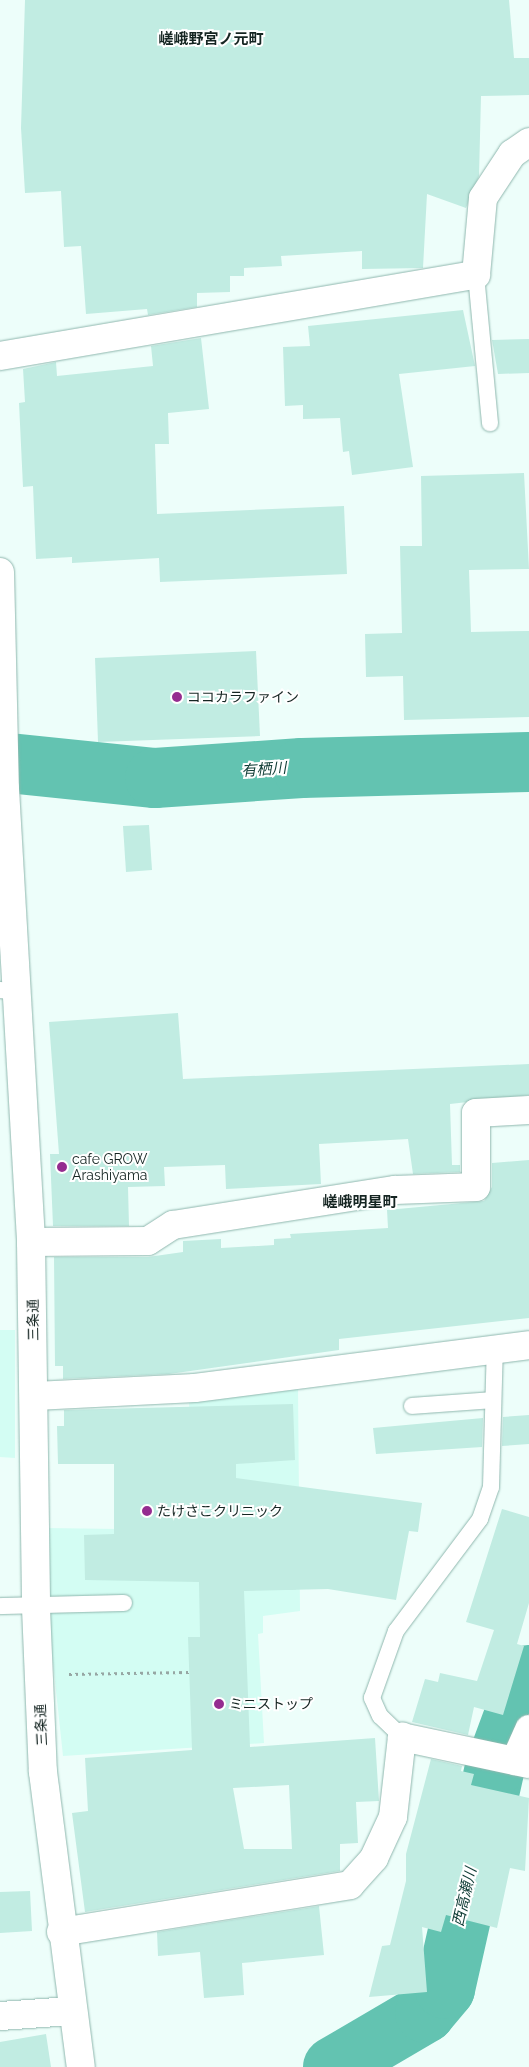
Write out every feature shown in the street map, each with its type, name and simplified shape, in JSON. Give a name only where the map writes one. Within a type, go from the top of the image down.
[{"type":"street","points":[[0,356],[476,275],[483,198],[512,154],[529,142]]},
{"type":"street","name":"三条通","points":[[0,572],[9,991],[31,1242],[35,1396],[36,1608],[43,1772],[61,1932],[81,2067]]},
{"type":"street","points":[[31,1242],[148,1241],[183,1223],[396,1190],[476,1187],[476,1113],[529,1110]]},
{"type":"street","points":[[35,1396],[195,1388],[495,1347],[529,1345]]},
{"type":"street","points":[[61,1932],[350,1885],[374,1858],[393,1817],[402,1736],[488,1753],[522,1762],[529,1729]]},
{"type":"street","points":[[0,2016],[72,2011]]},
{"type":"lane","points":[[476,275],[490,423]]},
{"type":"lane","points":[[402,1736],[380,1716],[372,1698],[396,1630],[480,1519],[491,1487],[495,1347]]},
{"type":"lane","points":[[412,1406],[493,1400]]},
{"type":"lane","points":[[0,1606],[36,1608],[124,1603]]},
{"type":"path","points":[[39,1674],[189,1672]]},
{"type":"shaded area","points":[[0,1330],[15,1330],[15,1458],[0,1457]]},
{"type":"shaded area","points":[[298,1388],[300,1611],[263,1616],[263,1633],[258,1634],[264,1743],[63,1756],[49,1625],[46,1528],[193,1530],[189,1399]]},
{"type":"building","points":[[25,0],[509,0],[514,58],[529,58],[529,95],[481,96],[479,176],[466,208],[427,194],[423,268],[362,269],[362,251],[281,256],[282,266],[244,268],[244,276],[230,276],[230,292],[197,293],[197,307],[148,315],[147,309],[86,314],[81,246],[64,247],[61,191],[25,193],[21,128]]},
{"type":"building","points":[[463,310],[475,366],[399,374],[413,467],[352,475],[349,451],[343,452],[340,418],[303,419],[303,405],[285,406],[283,347],[310,346],[308,326]]},
{"type":"building","points":[[201,338],[209,409],[168,413],[169,444],[155,444],[157,514],[344,506],[347,574],[160,582],[159,558],[72,563],[72,557],[36,559],[33,486],[23,487],[19,403],[25,402],[23,369],[56,362],[57,376],[153,366],[151,346]]},
{"type":"building","points":[[529,339],[529,373],[498,374],[492,340]]},
{"type":"building","points":[[524,473],[529,569],[469,570],[471,632],[529,631],[529,717],[404,720],[403,676],[366,677],[365,634],[402,633],[400,546],[422,546],[421,476]]},
{"type":"building","name":"ココカラファイン","points":[[256,651],[260,736],[98,742],[95,658]]},
{"type":"building","points":[[149,825],[152,870],[126,872],[123,826]]},
{"type":"building","points":[[178,1013],[183,1079],[529,1064],[529,1095],[450,1104],[452,1165],[460,1165],[460,1172],[413,1174],[408,1139],[319,1144],[321,1184],[226,1189],[225,1165],[164,1167],[165,1186],[128,1187],[129,1226],[53,1226],[50,1154],[59,1154],[49,1022]]},
{"type":"building","points":[[529,1160],[529,1318],[339,1339],[339,1350],[169,1374],[63,1379],[63,1366],[55,1366],[54,1257],[148,1257],[183,1252],[183,1241],[221,1239],[221,1248],[274,1245],[274,1239],[291,1238],[290,1234],[388,1228],[387,1210],[484,1201],[492,1187],[492,1163]]},
{"type":"building","points":[[293,1404],[295,1460],[236,1464],[236,1478],[422,1503],[418,1532],[409,1531],[396,1600],[328,1589],[244,1591],[250,1747],[375,1738],[379,1801],[356,1802],[358,1843],[340,1844],[340,1871],[85,1912],[72,1813],[88,1811],[85,1758],[192,1750],[188,1637],[200,1637],[199,1582],[85,1580],[84,1535],[114,1534],[114,1464],[58,1464],[57,1426],[64,1426],[64,1410]],"holes":[[[289,1785],[292,1849],[244,1849],[233,1788]]]},
{"type":"building","points":[[529,1415],[529,1444],[502,1446],[503,1417]]},
{"type":"building","points":[[483,1418],[482,1447],[376,1454],[373,1428]]},
{"type":"building","points":[[502,1509],[529,1517],[529,1603],[517,1644],[524,1646],[503,1715],[474,1707],[468,1735],[412,1722],[425,1679],[438,1682],[440,1673],[477,1681],[494,1630],[466,1622]]},
{"type":"building","points":[[431,1759],[462,1766],[461,1771],[474,1774],[471,1785],[529,1798],[525,1871],[510,1868],[497,1928],[446,1915],[441,1932],[422,1927],[427,1992],[369,1997],[382,1946],[390,1945],[406,1881],[406,1854]]},
{"type":"building","points":[[30,1891],[32,1931],[0,1933],[0,1892]]},
{"type":"building","points":[[319,1906],[324,1955],[242,1963],[244,1995],[204,1998],[200,1952],[158,1956],[157,1932]]},
{"type":"building","points":[[46,2034],[51,2067],[0,2067],[0,2042]]},
{"type":"waterway","name":"有栖川","points":[[0,762],[155,778],[302,768],[529,762]]},
{"type":"waterway","name":"西高瀬川","points":[[333,2067],[425,2013],[445,1989],[495,1767],[529,1675]]},
{"type":"place","name":"ココカラファイン","points":[[177,697]]},
{"type":"place","name":"cafe GROW Arashiyama","points":[[62,1167]]},
{"type":"place","name":"たけさこクリニック","points":[[147,1511]]},
{"type":"place","name":"ミニストップ","points":[[219,1704]]},
{"type":"district","name":"嵯峨野宮ノ元町","points":[[211,40]]},
{"type":"district","name":"嵯峨明星町","points":[[360,1203]]}]
